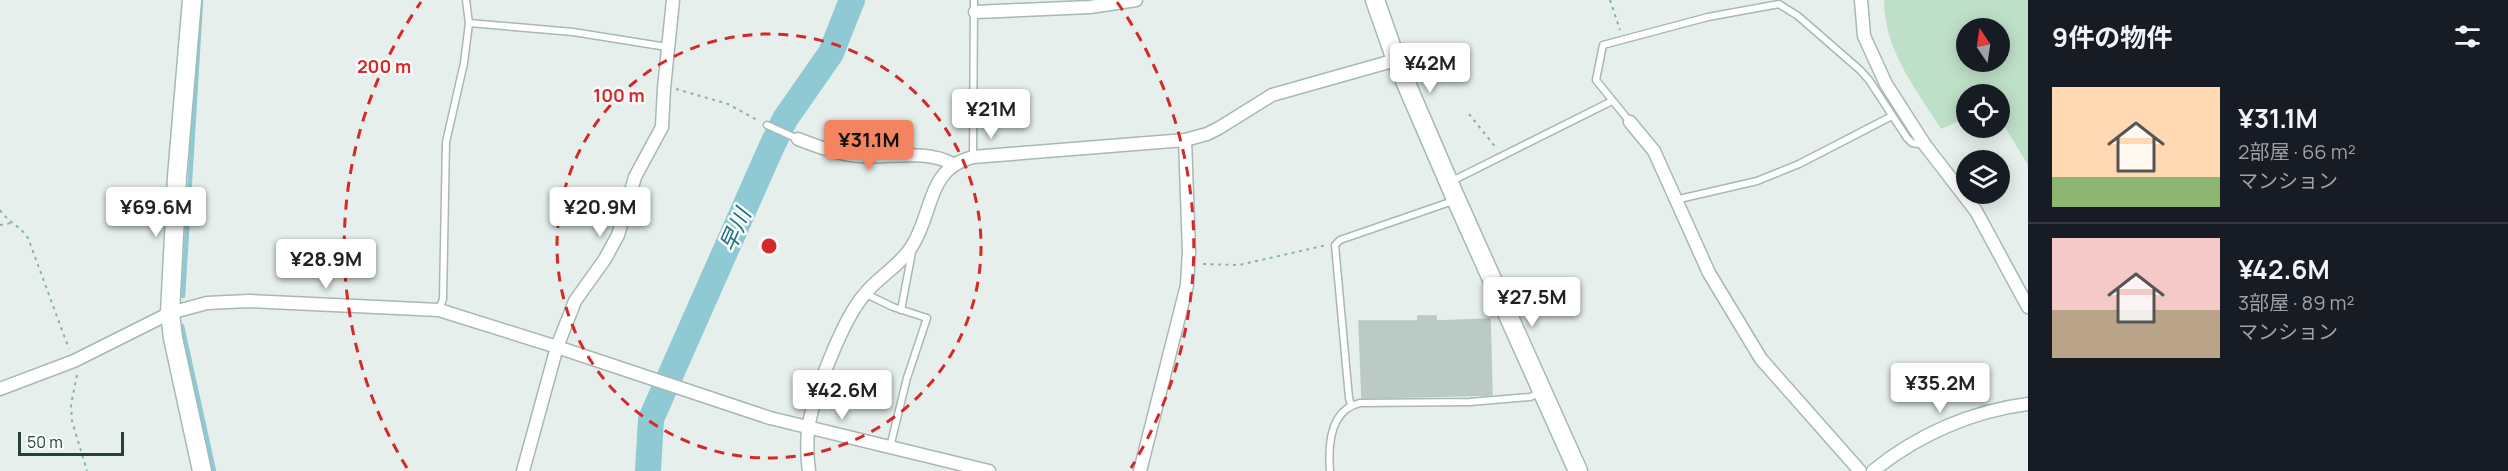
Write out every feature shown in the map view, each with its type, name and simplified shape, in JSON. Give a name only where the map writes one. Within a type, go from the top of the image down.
[{"type":"main road","points":[[192,0],[177,177],[170,313],[202,471]]},
{"type":"main road","points":[[1375,0],[1396,60],[1456,200],[1578,471]]},
{"type":"street","points":[[523,471],[557,346],[575,301],[605,259],[618,235],[634,177],[662,127],[673,0]]},
{"type":"street","points":[[975,6],[1090,7],[1136,0]]},
{"type":"street","points":[[1860,0],[1864,36],[1873,60],[1886,84],[1925,145],[1976,212],[2028,307]]},
{"type":"street","points":[[809,471],[808,428],[827,365],[855,305],[902,260],[913,245],[940,177],[953,164],[973,157],[1185,140],[1219,128],[1272,95],[1396,60]]},
{"type":"street","points":[[1630,122],[1654,151],[1709,273],[1761,359],[1860,471]]},
{"type":"street","points":[[798,139],[817,147],[851,154],[924,156],[953,164]]},
{"type":"street","points":[[1140,471],[1187,285],[1185,140]]},
{"type":"street","points":[[0,389],[74,361],[170,313],[207,303],[249,301],[439,310],[557,346],[689,392],[808,428],[989,471]]},
{"type":"street","points":[[1873,471],[1926,436],[1966,419],[2012,406],[2028,404]]},
{"type":"lane","points":[[439,310],[443,299],[446,142],[464,63],[469,23],[466,0]]},
{"type":"lane","points":[[1630,122],[1596,80],[1603,45],[1708,17],[1779,4],[1798,16],[1860,70],[1912,143],[1925,145]]},
{"type":"lane","points":[[973,157],[975,6]]},
{"type":"lane","points":[[469,23],[573,32],[668,47]]},
{"type":"lane","points":[[1449,182],[1612,101]]},
{"type":"lane","points":[[1675,201],[1757,182],[1799,164],[1892,116]]},
{"type":"lane","points":[[767,125],[798,139]]},
{"type":"lane","points":[[1351,405],[1335,245],[1340,240],[1456,200]]},
{"type":"lane","points":[[901,310],[913,245]]},
{"type":"lane","points":[[865,293],[901,310],[927,318],[907,378],[890,447]]},
{"type":"lane","points":[[1330,471],[1332,430],[1337,419],[1351,405],[1470,402],[1530,397],[1542,393]]},
{"type":"path","points":[[1610,0],[1622,39]]},
{"type":"path","points":[[664,88],[696,93],[728,104],[767,125]]},
{"type":"path","points":[[1469,114],[1502,156]]},
{"type":"path","points":[[0,210],[11,222],[19,226],[28,238],[74,361],[77,375],[71,405],[72,421],[87,471]]},
{"type":"path","points":[[0,225],[11,222]]},
{"type":"path","points":[[1188,265],[1239,266],[1335,245]]},
{"type":"green space","points":[[1884,0],[2028,0],[2028,165],[2010,135],[2010,84],[1956,84],[1956,122],[1941,129],[1903,68],[1889,36]]},
{"type":"building","points":[[1418,316],[1436,316],[1436,321],[1490,319],[1492,395],[1362,398],[1359,321],[1418,321]]},
{"type":"waterway","points":[[183,296],[201,0]]},
{"type":"waterway","name":"早川","points":[[648,471],[651,419],[771,148],[785,119],[831,53],[852,0]]},
{"type":"waterway","points":[[182,326],[214,471]]}]
